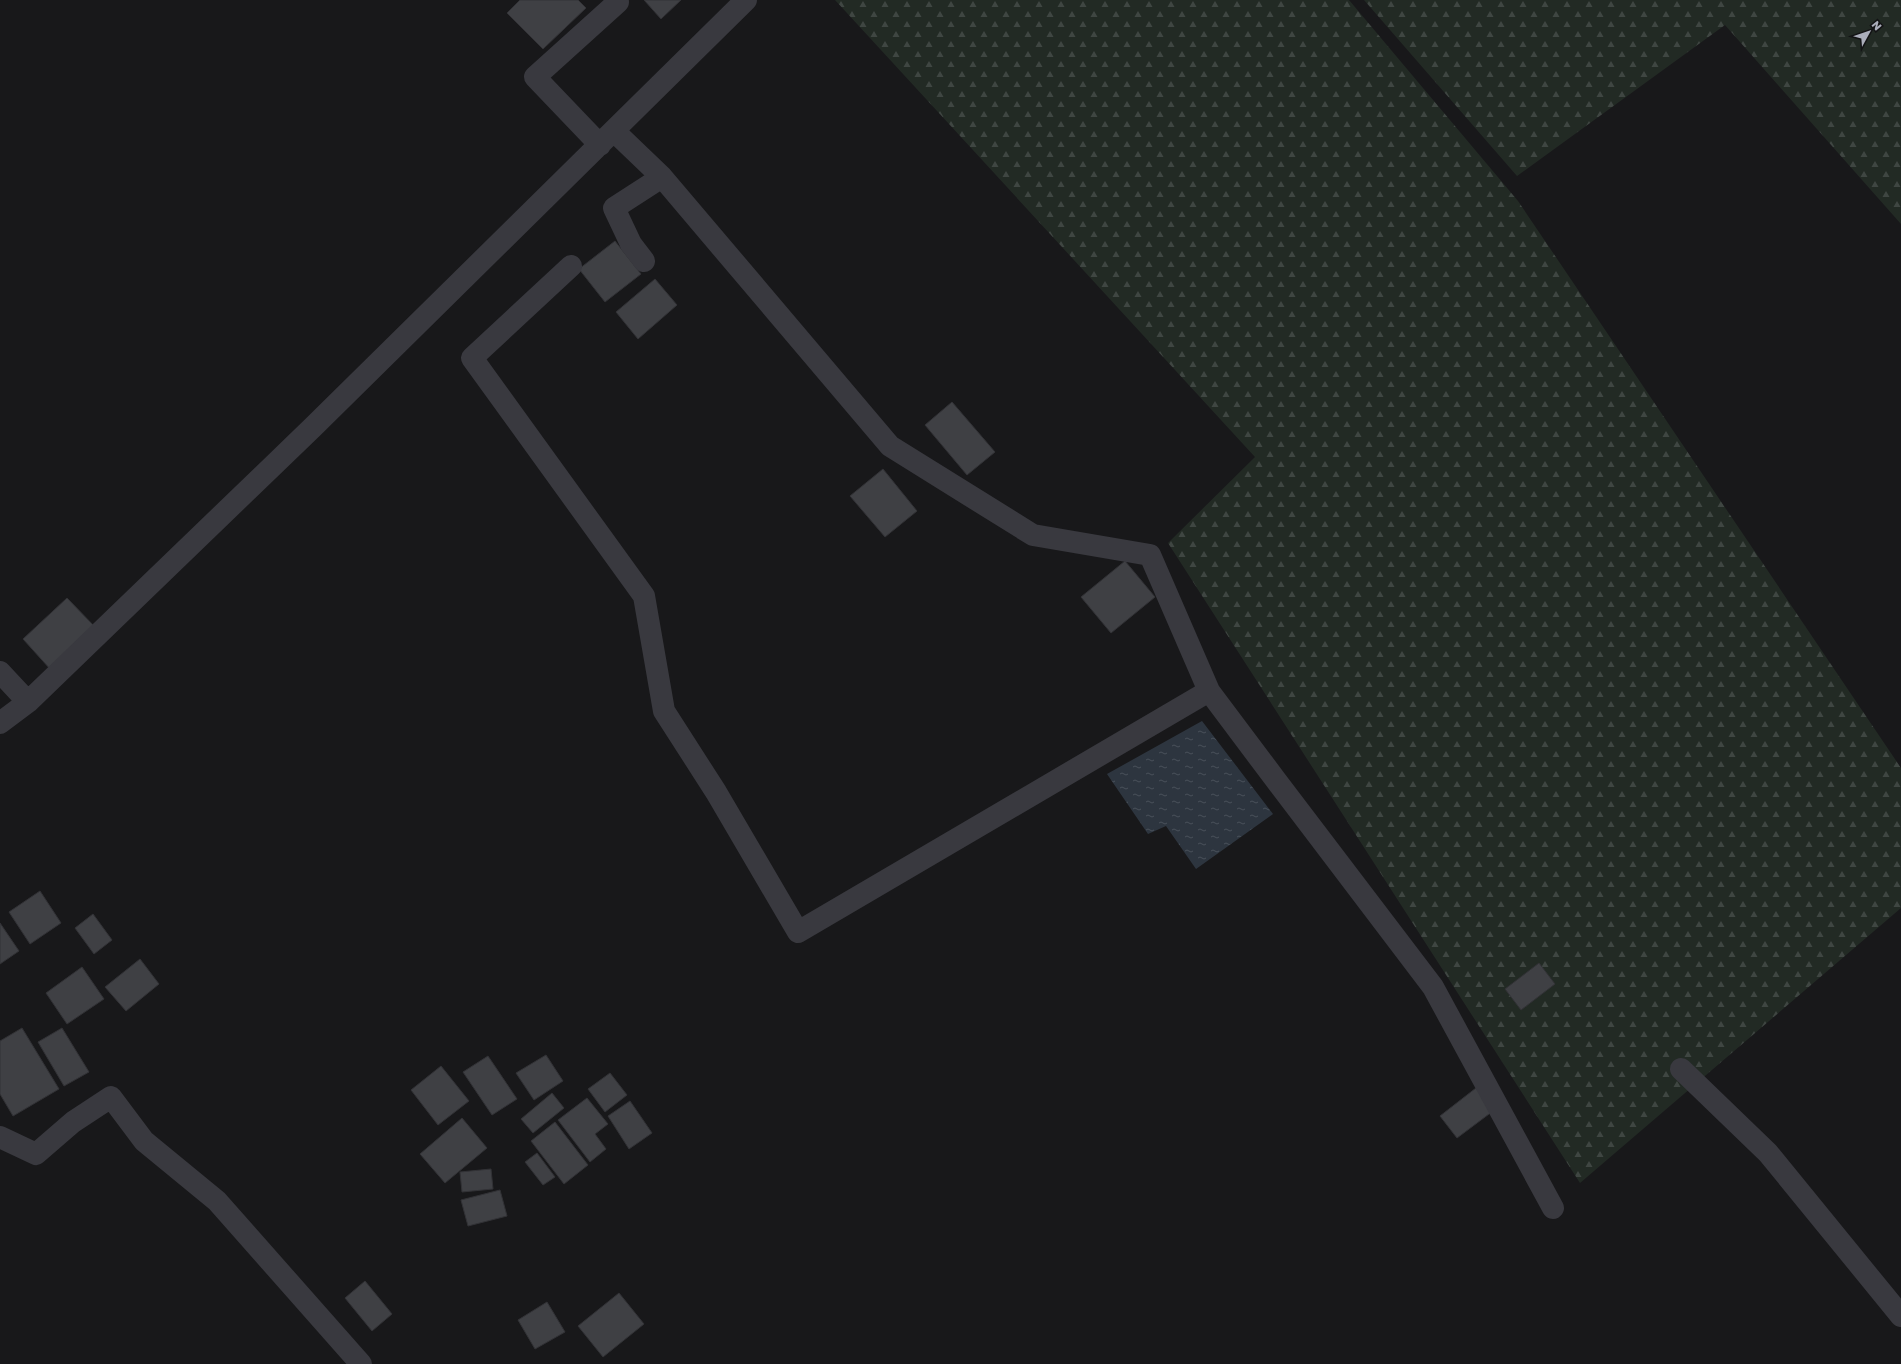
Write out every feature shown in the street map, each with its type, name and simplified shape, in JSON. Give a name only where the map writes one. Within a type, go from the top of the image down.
[{"type":"street","points":[[0,723],[28,702],[313,428],[746,0]]},
{"type":"street","points":[[618,2],[535,77],[607,138],[662,177],[890,446],[1033,535],[1150,555],[1210,691],[1274,779],[1434,987],[1553,1208]]},
{"type":"street","points":[[644,261],[631,244],[614,208],[662,177]]},
{"type":"street","points":[[571,266],[472,358],[644,596],[664,711],[716,792],[798,932],[1210,691]]},
{"type":"street","points":[[0,672],[28,702]]},
{"type":"street","points":[[1681,1069],[1768,1153],[1901,1316]]},
{"type":"street","points":[[0,1137],[36,1154],[73,1122],[111,1097],[144,1141],[217,1201],[361,1364]]},
{"type":"green space","points":[[835,0],[1349,0],[1518,201],[1901,768],[1901,908],[1580,1183],[1168,543],[1255,457]]},
{"type":"green space","points":[[1364,0],[1901,0],[1901,224],[1725,25],[1517,176]]},
{"type":"water","points":[[1202,721],[1273,814],[1196,869],[1166,826],[1148,834],[1107,774]]},
{"type":"building","points":[[520,0],[578,0],[586,8],[543,49],[507,13]]},
{"type":"building","points":[[644,0],[681,0],[661,19]]},
{"type":"building","points":[[615,241],[641,274],[605,302],[579,269]]},
{"type":"building","points":[[655,279],[677,305],[638,339],[616,312]]},
{"type":"building","points":[[952,402],[995,452],[967,475],[925,425]]},
{"type":"building","points":[[883,469],[917,511],[885,537],[850,496]]},
{"type":"building","points":[[1125,561],[1155,597],[1111,633],[1081,597]]},
{"type":"building","points":[[67,598],[96,628],[51,670],[23,639]]},
{"type":"building","points":[[40,891],[61,923],[30,944],[9,912]]},
{"type":"building","points":[[93,914],[112,940],[94,954],[75,928]]},
{"type":"building","points":[[0,923],[19,951],[0,964]]},
{"type":"building","points":[[140,959],[159,984],[126,1011],[105,987]]},
{"type":"building","points":[[1539,963],[1555,984],[1521,1010],[1505,989]]},
{"type":"building","points":[[82,967],[104,999],[67,1024],[46,993]]},
{"type":"building","points":[[22,1028],[59,1089],[13,1116],[0,1094],[0,1041]]},
{"type":"building","points":[[62,1028],[89,1072],[64,1086],[38,1042]]},
{"type":"building","points":[[546,1055],[563,1081],[534,1100],[516,1073]]},
{"type":"building","points":[[488,1056],[517,1099],[492,1115],[463,1072]]},
{"type":"building","points":[[441,1066],[469,1101],[438,1125],[411,1090]]},
{"type":"building","points":[[610,1073],[627,1095],[605,1112],[588,1089]]},
{"type":"building","points":[[1476,1088],[1493,1111],[1457,1138],[1440,1116]]},
{"type":"building","points":[[552,1093],[564,1108],[533,1133],[521,1119]]},
{"type":"building","points":[[587,1098],[608,1124],[595,1134],[606,1149],[590,1162],[558,1120]]},
{"type":"building","points":[[630,1101],[652,1133],[629,1149],[608,1116]]},
{"type":"building","points":[[462,1118],[487,1148],[445,1183],[420,1154]]},
{"type":"building","points":[[555,1122],[588,1165],[564,1184],[531,1141]]},
{"type":"building","points":[[537,1153],[555,1177],[543,1185],[525,1162]]},
{"type":"building","points":[[491,1169],[493,1189],[462,1192],[460,1172]]},
{"type":"building","points":[[500,1190],[507,1216],[468,1226],[461,1200]]},
{"type":"building","points":[[365,1281],[392,1314],[372,1331],[345,1298]]},
{"type":"building","points":[[619,1293],[644,1324],[603,1357],[578,1326]]},
{"type":"building","points":[[547,1302],[565,1332],[535,1349],[518,1320]]}]
